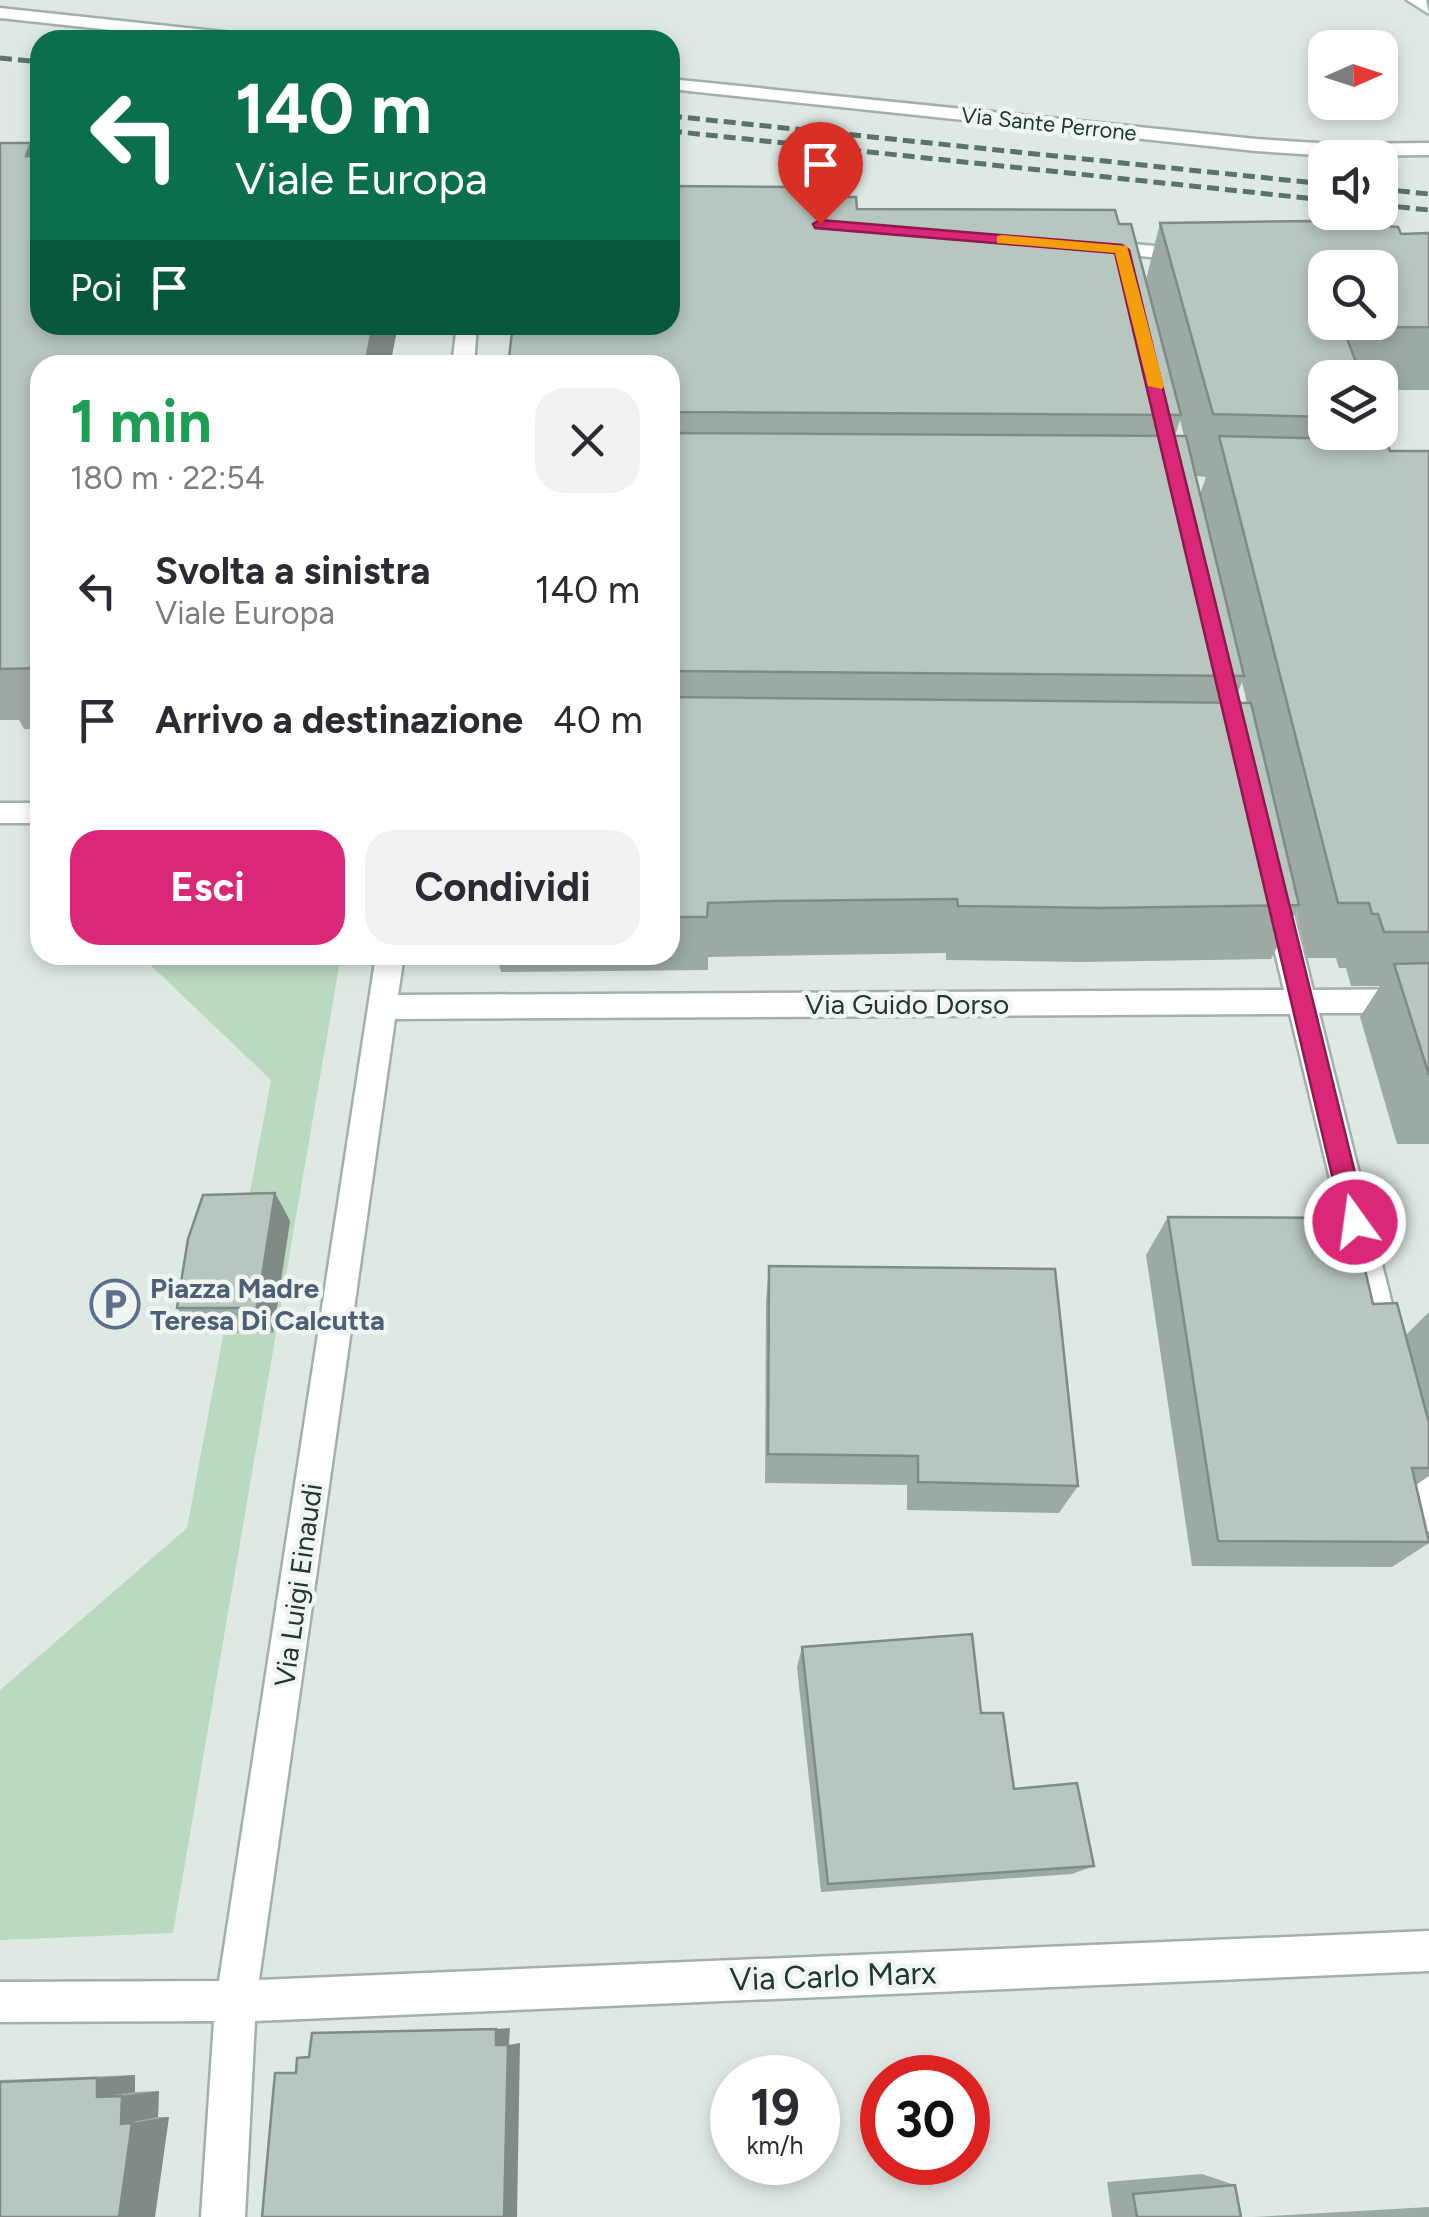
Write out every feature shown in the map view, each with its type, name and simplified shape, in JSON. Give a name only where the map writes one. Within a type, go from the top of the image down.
[{"type":"street","points":[[1415,0],[1429,8]]},
{"type":"street","points":[[0,14],[155,30]]},
{"type":"street","name":"Via Sante Perrone","points":[[680,85],[1256,145],[1333,150],[1429,149]]},
{"type":"street","points":[[1082,246],[1216,256]]},
{"type":"street","points":[[1122,250],[1131,286]]},
{"type":"street","points":[[0,813],[30,813]]},
{"type":"street","points":[[1270,875],[1390,1363]]},
{"type":"street","name":"Via Luigi Einaudi","points":[[223,2217],[236,2001],[389,965]]},
{"type":"street","name":"Via Guido Dorso","points":[[385,1007],[1429,1001]]},
{"type":"street","points":[[1405,1420],[1429,1515]]},
{"type":"street","name":"Via Carlo Marx","points":[[0,2002],[236,2001],[1429,1951]]},
{"type":"green space","points":[[150,965],[339,965],[173,1933],[0,1940],[0,1690],[187,1528],[271,1080]]},
{"type":"building","points":[[0,143],[30,143],[26,156],[30,156],[30,335],[371,335],[367,355],[30,355],[30,668],[0,669]]},
{"type":"building","points":[[680,186],[813,187],[812,197],[856,197],[857,209],[1115,210],[1119,224],[1131,224],[1181,415],[680,412],[680,355],[509,355],[512,335],[680,335]]},
{"type":"building","points":[[1308,221],[1308,230],[1398,227],[1401,234],[1429,233],[1429,327],[1398,327],[1398,250],[1308,250],[1308,340],[1348,340],[1355,360],[1308,360],[1308,417],[1213,414],[1160,223]]},
{"type":"building","points":[[680,433],[1186,436],[1244,676],[680,671]]},
{"type":"building","points":[[1219,436],[1308,438],[1308,450],[1429,451],[1429,932],[1384,932],[1369,903],[1338,903]]},
{"type":"building","points":[[680,697],[1251,703],[1299,905],[1100,908],[958,906],[957,899],[775,901],[708,903],[707,917],[680,917]]},
{"type":"building","points":[[1429,963],[1429,1075],[1394,964]]},
{"type":"building","points":[[275,1193],[257,1308],[177,1308],[188,1239],[203,1195]]},
{"type":"building","points":[[1168,1217],[1353,1218],[1373,1304],[1397,1303],[1429,1423],[1429,1468],[1412,1468],[1429,1542],[1218,1541]]},
{"type":"building","points":[[769,1266],[1055,1269],[1078,1486],[918,1482],[918,1456],[768,1454]]},
{"type":"building","points":[[972,1634],[981,1713],[1003,1713],[1014,1789],[1077,1783],[1094,1866],[828,1884],[802,1647]]},
{"type":"building","points":[[496,2029],[496,2045],[508,2045],[504,2217],[262,2217],[275,2073],[296,2073],[297,2058],[309,2057],[312,2033]]},
{"type":"building","points":[[97,2078],[97,2097],[122,2096],[121,2124],[132,2123],[119,2217],[0,2217],[0,2082]]},
{"type":"building","points":[[1235,2185],[1241,2217],[1137,2217],[1133,2194]]},
{"type":"railway","points":[[0,58],[30,61]]},
{"type":"railway","points":[[680,117],[1308,182]]},
{"type":"railway","points":[[680,132],[1308,198]]},
{"type":"railway","points":[[1398,191],[1429,194]]},
{"type":"railway","points":[[1398,207],[1429,210]]},
{"type":"slow traffic","points":[[1002,239],[1122,250],[1156,386]]},
{"type":"place","name":"Piazza Madre Teresa Di Calcutta","points":[[115,1304]]},
{"type":"route","points":[[820,224],[1122,250],[1181,487],[1299,1002],[1355,1222]]}]
